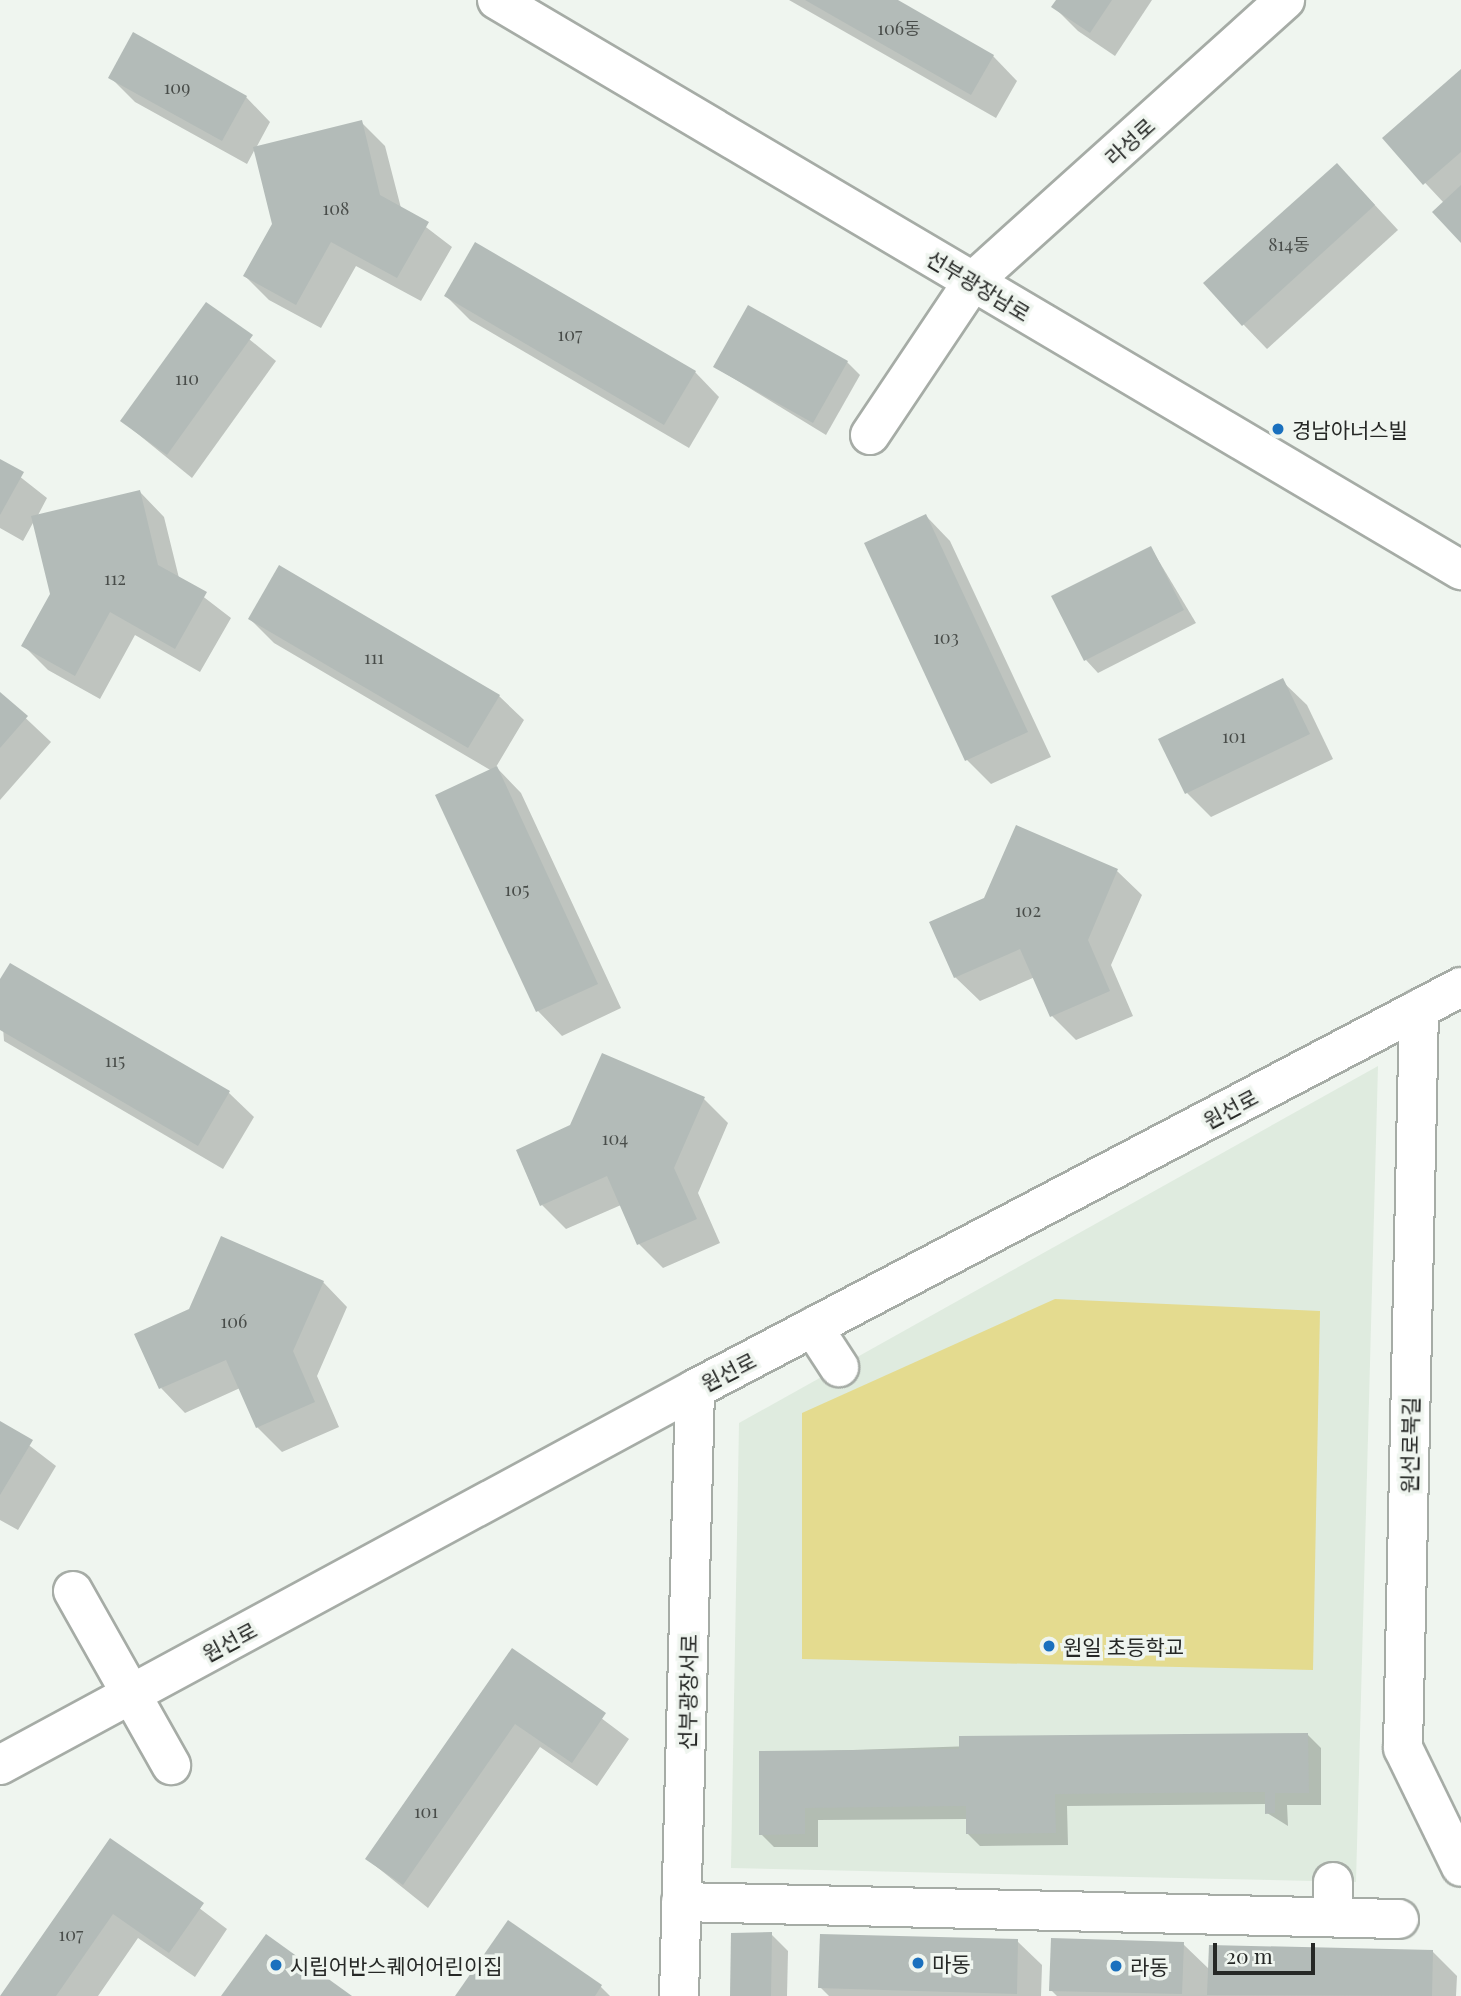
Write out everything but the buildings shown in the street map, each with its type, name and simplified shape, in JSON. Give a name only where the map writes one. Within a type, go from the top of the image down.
[{"type":"street","name":"선부광장남로","points":[[497,0],[1461,570]]},
{"type":"street","name":"라성로","points":[[870,435],[973,281],[1286,0]]},
{"type":"street","name":"원선로","points":[[0,1765],[695,1388],[1461,987]]},
{"type":"street","name":"원선로북길","points":[[1419,1009],[1403,1748],[1461,1867]]},
{"type":"street","points":[[813,1327],[839,1367]]},
{"type":"street","name":"선부광장서로","points":[[679,1996],[695,1388]]},
{"type":"street","points":[[73,1591],[171,1765]]},
{"type":"street","points":[[681,1902],[1333,1900],[1399,1919]]},
{"type":"shaded area","name":"원일 초등학교","points":[[1378,1066],[1356,1882],[731,1868],[739,1423]]},
{"type":"shaded area","points":[[1055,1299],[1320,1311],[1313,1670],[802,1659],[802,1413]]},
{"type":"place","name":"경남아너스빌","points":[[1278,429]]},
{"type":"place","name":"원일 초등학교","points":[[1049,1646]]},
{"type":"place","name":"마동","points":[[918,1963]]},
{"type":"place","name":"시립어반스퀘어어린이집","points":[[276,1965]]},
{"type":"place","name":"라동","points":[[1116,1966]]}]
